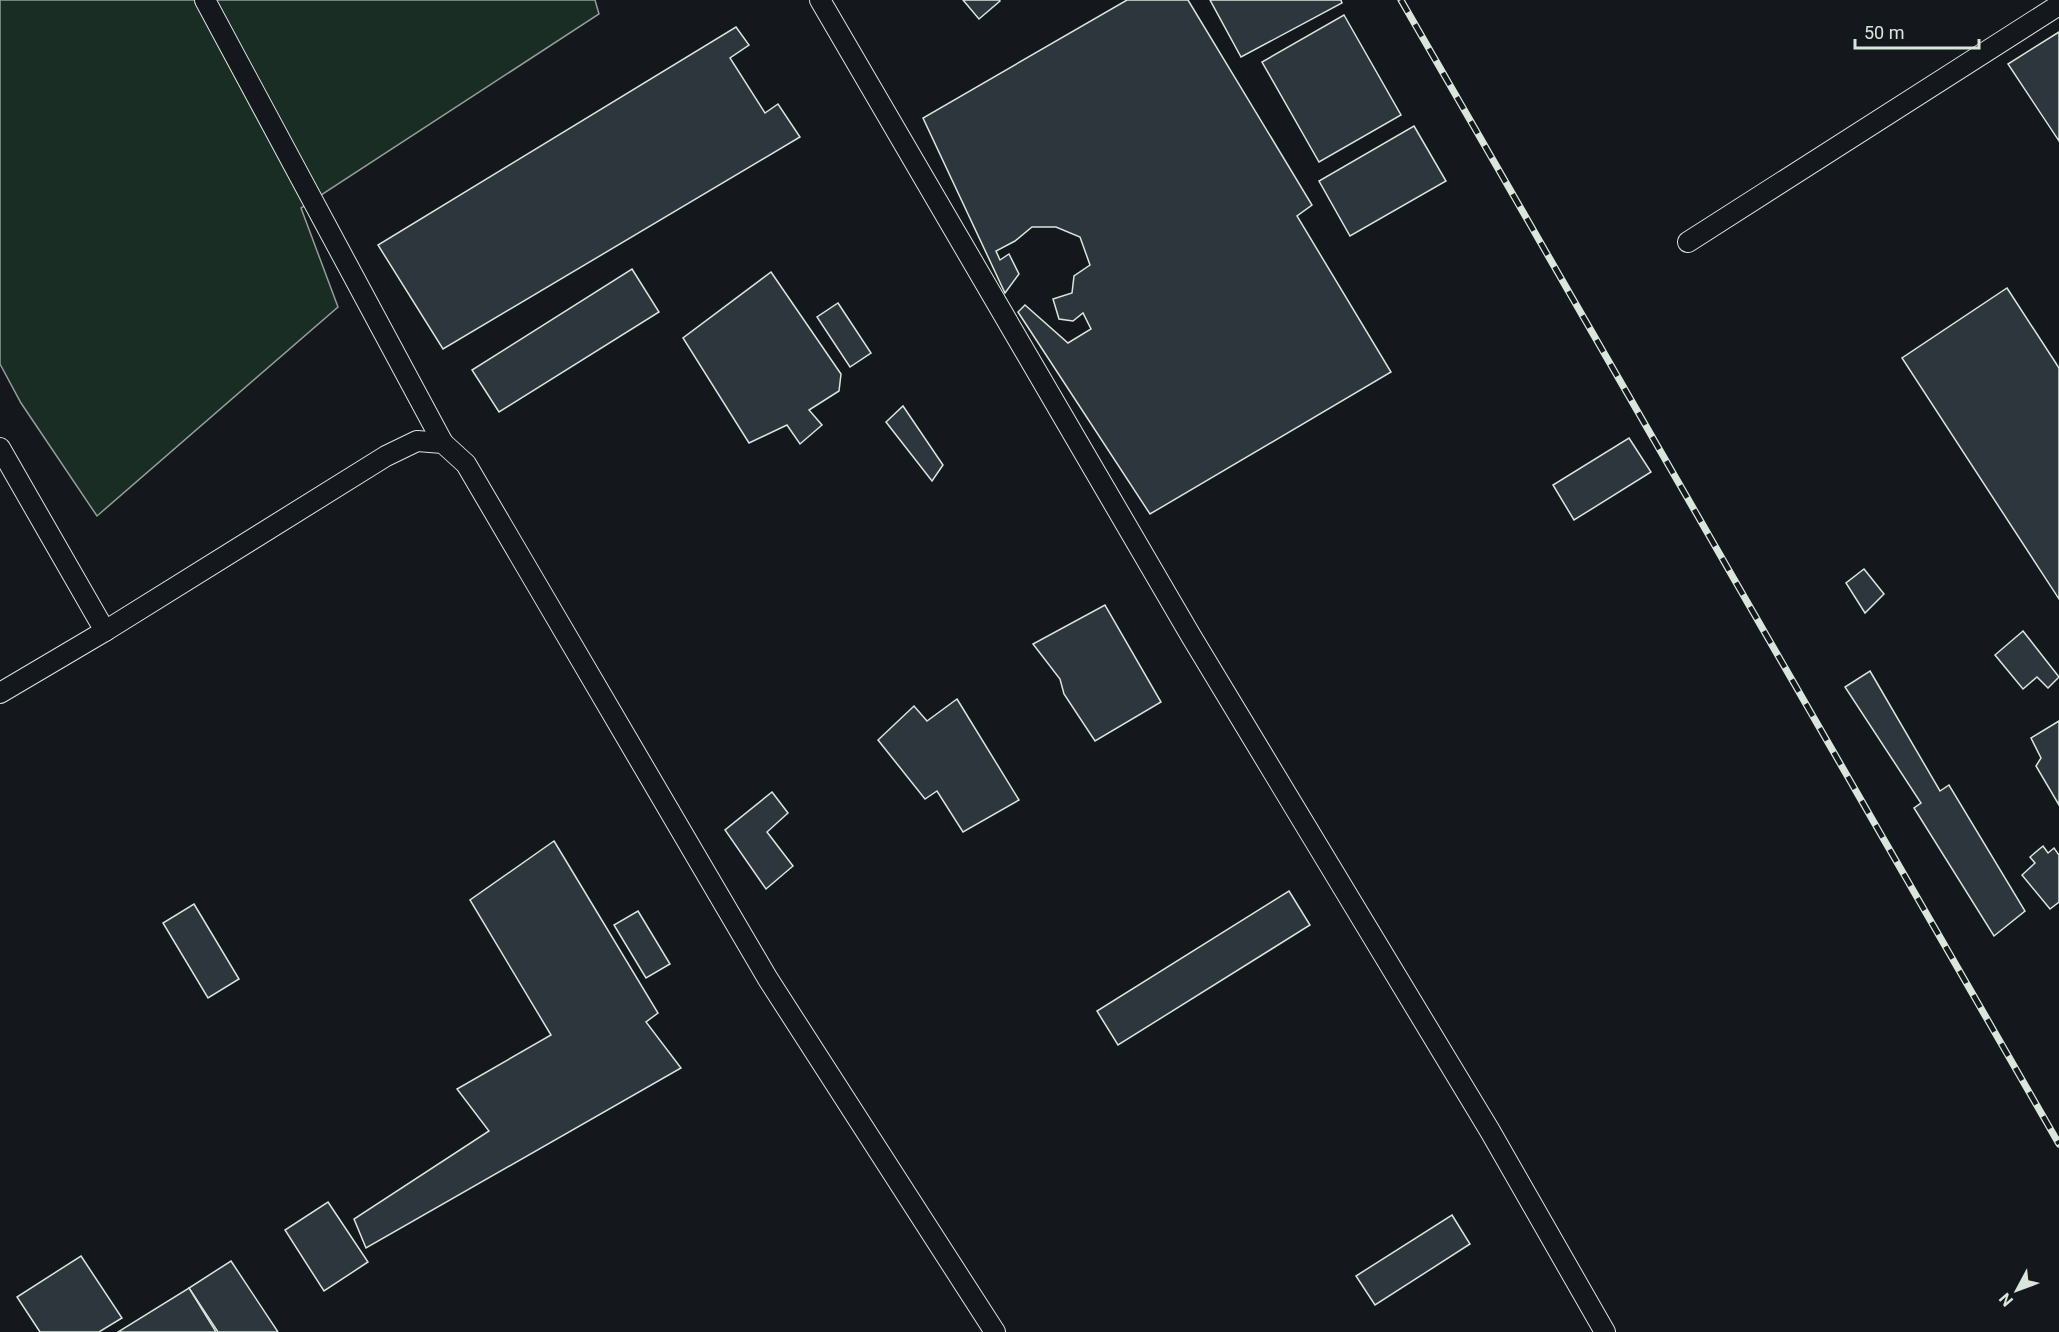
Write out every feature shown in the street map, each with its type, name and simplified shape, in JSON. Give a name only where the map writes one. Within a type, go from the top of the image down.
[{"type":"street","points":[[205,0],[443,443],[466,464],[768,979],[995,1332]]},
{"type":"street","points":[[820,0],[1191,636],[1490,1131],[1605,1332]]},
{"type":"street","points":[[1688,243],[2059,6]]},
{"type":"street","points":[[0,693],[105,631],[386,456],[417,441],[443,443]]},
{"type":"street","points":[[2,457],[105,631]]},
{"type":"green space","points":[[0,0],[595,0],[599,14],[301,208],[338,307],[97,516],[21,403],[0,364]]},
{"type":"building","points":[[963,0],[999,0],[1000,1],[979,19]]},
{"type":"building","points":[[1127,0],[1188,0],[1312,205],[1297,216],[1391,372],[1150,514],[1018,312],[1025,305],[1068,343],[1091,329],[1083,313],[1073,321],[1059,319],[1053,299],[1072,293],[1074,276],[1090,265],[1080,237],[1056,227],[1032,227],[1015,241],[996,251],[1000,260],[1009,254],[1019,274],[1005,293],[923,118]]},
{"type":"building","points":[[1210,0],[1341,0],[1342,3],[1241,57]]},
{"type":"building","points":[[1344,15],[1401,115],[1319,162],[1262,62]]},
{"type":"building","points":[[736,27],[749,45],[730,58],[765,113],[778,104],[800,137],[443,349],[378,245]]},
{"type":"building","points":[[2059,32],[2059,141],[2008,64]]},
{"type":"building","points":[[1414,126],[1446,181],[1350,236],[1319,181]]},
{"type":"building","points":[[632,269],[659,312],[499,412],[472,370]]},
{"type":"building","points":[[771,272],[841,374],[839,391],[809,410],[822,425],[800,444],[787,425],[749,443],[683,338]]},
{"type":"building","points":[[2007,288],[2059,368],[2059,599],[1902,358]]},
{"type":"building","points":[[838,303],[871,353],[850,367],[817,317]]},
{"type":"building","points":[[903,406],[943,465],[932,481],[886,422]]},
{"type":"building","points":[[1629,438],[1651,472],[1574,520],[1553,485]]},
{"type":"building","points":[[1864,569],[1884,594],[1865,613],[1846,583]]},
{"type":"building","points":[[1105,605],[1161,702],[1095,741],[1064,694],[1060,679],[1033,644]]},
{"type":"building","points":[[2023,631],[2059,677],[2048,688],[2037,677],[2023,689],[1995,655]]},
{"type":"building","points":[[1870,671],[1940,791],[1949,785],[2025,911],[1994,936],[1914,808],[1921,803],[1845,687]]},
{"type":"building","points":[[957,699],[1019,800],[963,832],[937,791],[925,799],[878,740],[914,706],[927,721]]},
{"type":"building","points":[[2059,721],[2059,805],[2036,766],[2041,758],[2031,738]]},
{"type":"building","points":[[772,792],[788,813],[767,832],[793,866],[766,889],[725,830]]},
{"type":"building","points":[[554,841],[658,1013],[646,1022],[681,1068],[366,1248],[354,1219],[489,1131],[457,1089],[551,1035],[470,900]]},
{"type":"building","points":[[2043,846],[2048,853],[2054,848],[2059,855],[2059,902],[2050,909],[2022,875],[2035,863],[2030,857]]},
{"type":"building","points":[[1289,891],[1310,925],[1118,1045],[1097,1011]]},
{"type":"building","points":[[194,904],[239,979],[208,998],[163,923]]},
{"type":"building","points":[[638,911],[670,964],[646,978],[614,925]]},
{"type":"building","points":[[328,1202],[368,1262],[324,1291],[285,1230]]},
{"type":"building","points":[[1452,1215],[1470,1244],[1375,1305],[1356,1276]]},
{"type":"building","points":[[81,1256],[122,1318],[99,1332],[40,1332],[17,1297]]},
{"type":"building","points":[[231,1261],[278,1332],[218,1332],[189,1288]]},
{"type":"building","points":[[189,1288],[216,1332],[118,1332]]},
{"type":"railway","points":[[1401,0],[2059,1144]]}]
